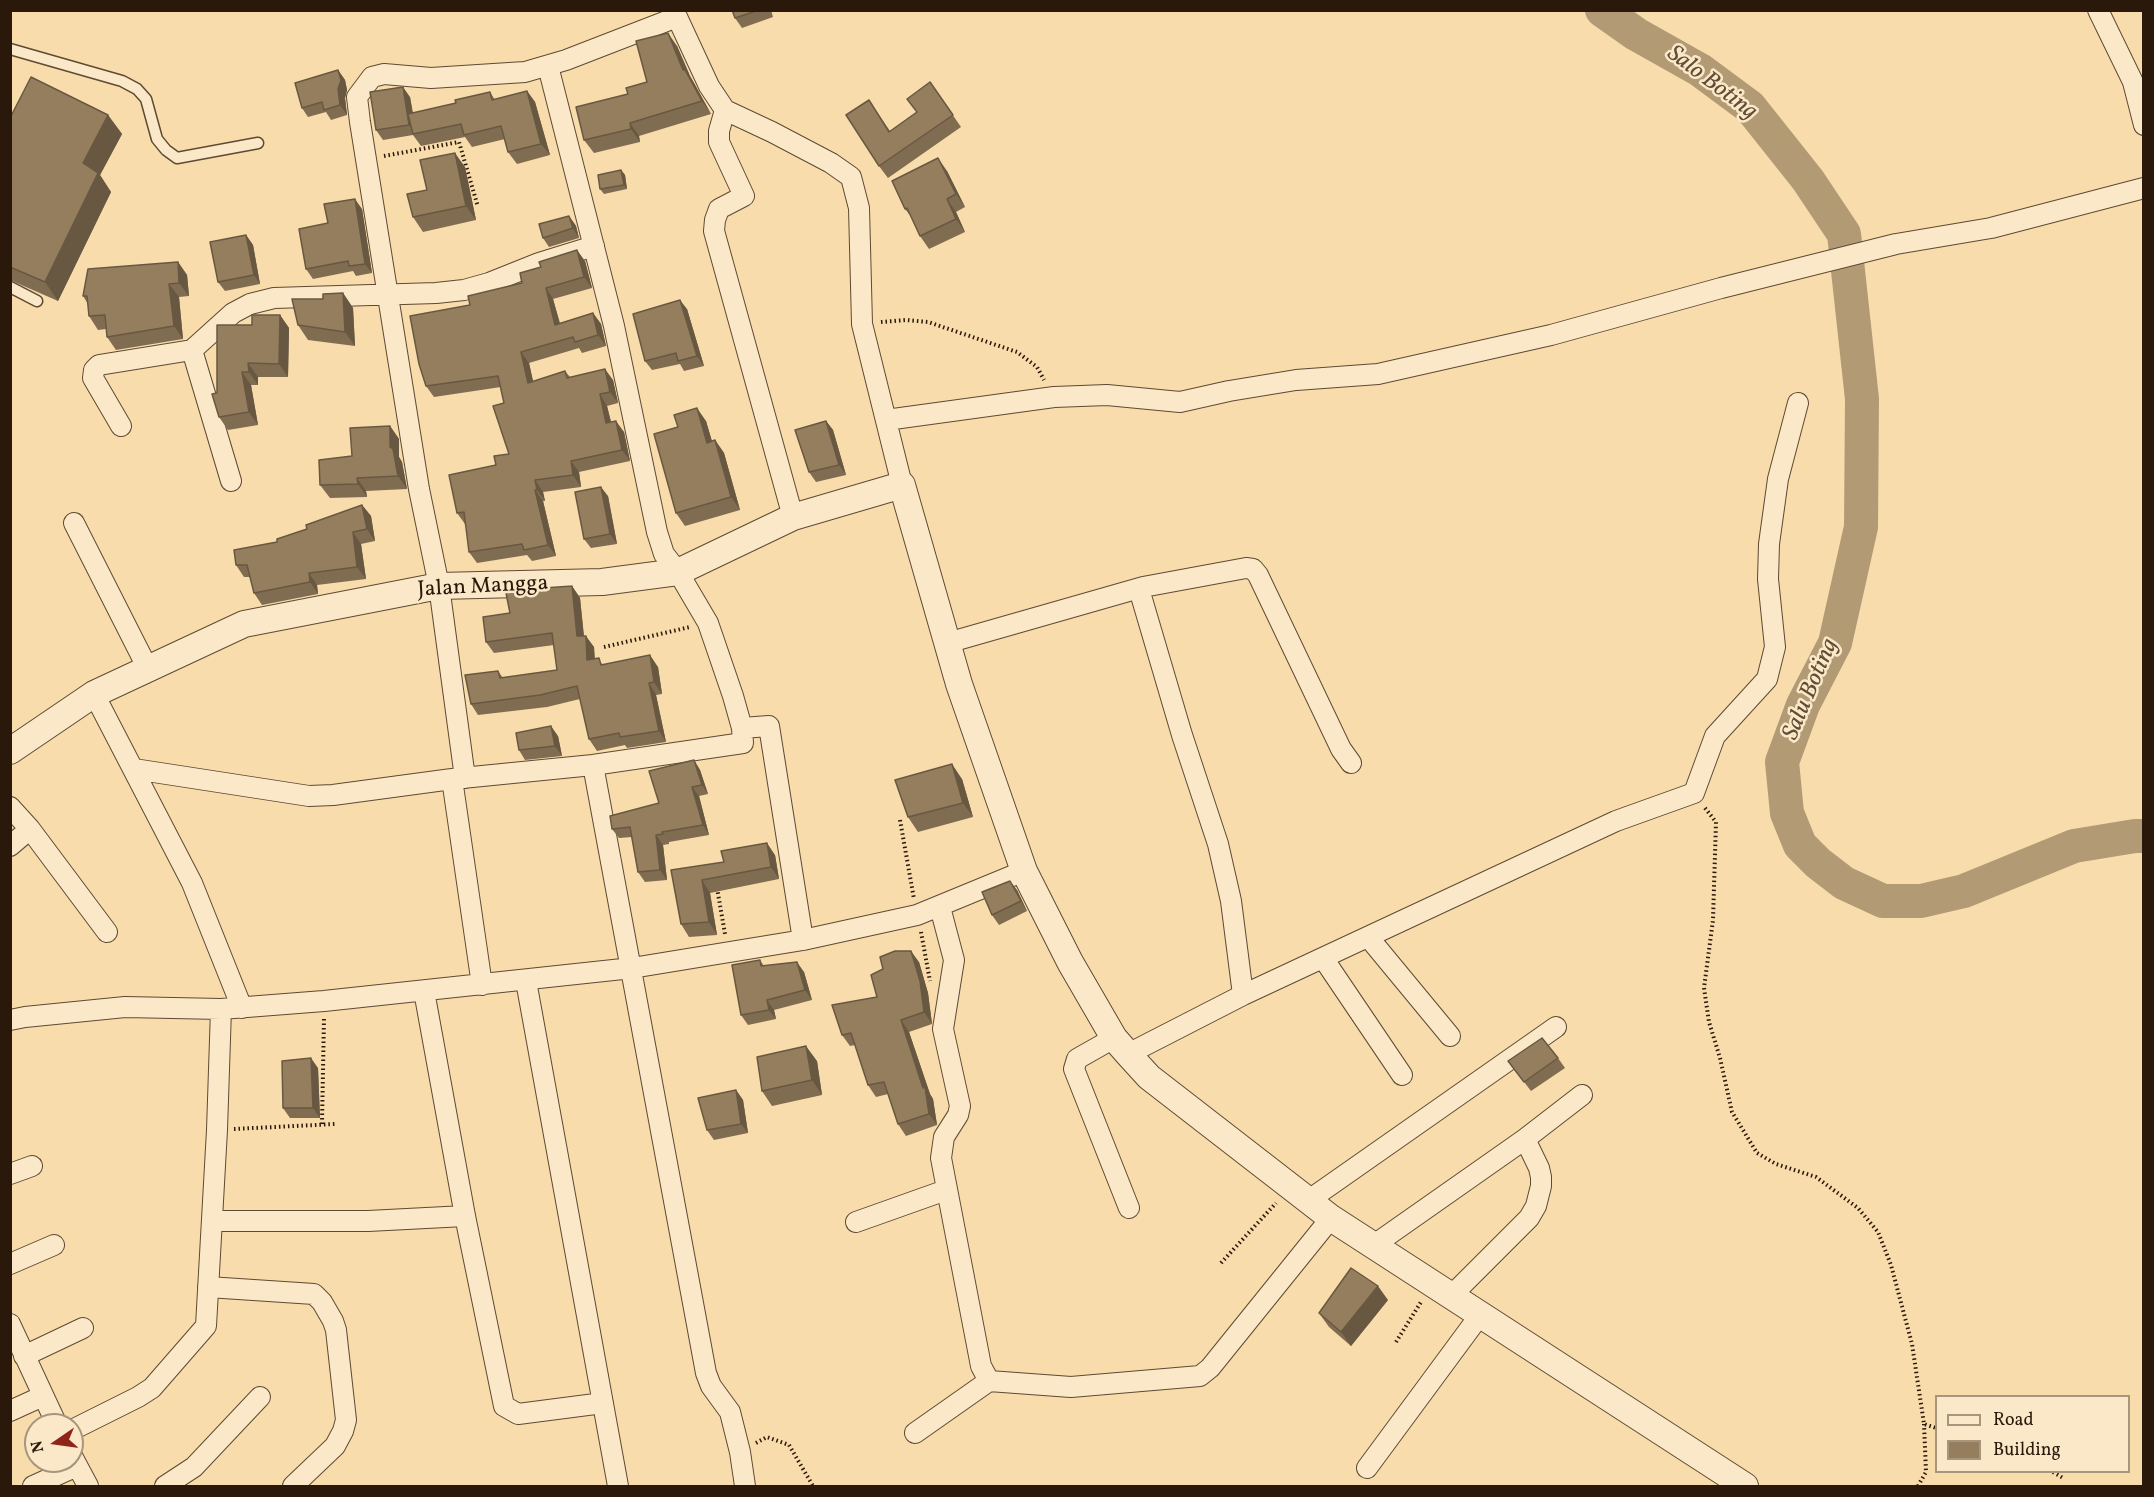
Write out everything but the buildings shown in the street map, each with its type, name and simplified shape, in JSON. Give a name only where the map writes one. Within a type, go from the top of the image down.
[{"type":"street","points":[[2098,10],[2133,82],[2144,125]]},
{"type":"street","points":[[483,985],[458,778],[439,586],[418,489],[357,97],[372,77],[384,74],[431,78],[509,74],[548,66],[677,17],[704,77],[725,110],[831,163],[851,177],[859,208],[862,324],[902,485],[963,695],[1024,871],[1070,962],[1121,1046],[1149,1077],[1331,1218],[1745,1486]]},
{"type":"street","points":[[134,769],[309,796],[333,795],[458,778],[593,765],[743,743],[742,728],[728,677],[708,623],[678,572],[664,554],[657,532],[614,326],[548,66]]},
{"type":"street","points":[[725,110],[719,131],[719,142],[744,196],[719,208],[714,231],[793,517]]},
{"type":"street","points":[[886,420],[1054,397],[1107,395],[1180,402],[1296,380],[1378,374],[1551,335],[1722,288],[1896,244],[1991,228],[2144,188]]},
{"type":"street","points":[[121,426],[93,378],[94,370],[99,365],[192,350],[233,313],[250,304],[274,298],[389,295],[464,290],[594,246]]},
{"type":"street","points":[[192,350],[231,481]]},
{"type":"street","points":[[1129,1208],[1074,1069],[1077,1059],[1121,1046],[1244,996],[1616,821],[1694,793],[1715,736],[1767,679],[1775,647],[1768,579],[1769,544],[1778,479],[1798,403]]},
{"type":"street","name":"Jalan Mangga","points":[[10,751],[94,694],[244,624],[439,586],[602,582],[678,572],[793,517],[902,485]]},
{"type":"street","points":[[74,523],[148,669]]},
{"type":"street","points":[[947,643],[1139,589],[1235,570],[1253,569],[1258,575],[1341,749],[1351,762]]},
{"type":"street","points":[[1139,589],[1175,712],[1218,844],[1231,901],[1244,996]]},
{"type":"street","points":[[94,694],[198,897],[242,1008]]},
{"type":"street","points":[[742,728],[769,726],[803,940]]},
{"type":"street","points":[[593,765],[706,1373],[714,1390],[730,1412],[740,1452],[745,1486]]},
{"type":"street","points":[[10,807],[30,829],[107,932]]},
{"type":"street","points":[[10,846],[30,829]]},
{"type":"street","points":[[10,1020],[125,1007],[242,1008],[632,969],[803,940],[917,915],[1024,871]]},
{"type":"street","points":[[940,907],[954,960],[943,1029],[960,1106],[958,1115],[944,1137],[941,1158],[981,1366],[989,1381]]},
{"type":"street","points":[[1369,938],[1450,1036]]},
{"type":"street","points":[[1323,958],[1401,1075]]},
{"type":"street","points":[[526,981],[618,1486]]},
{"type":"street","points":[[424,991],[465,1216],[504,1406],[518,1414],[603,1403]]},
{"type":"street","points":[[84,1424],[152,1388],[204,1329],[207,1317],[217,1130],[221,1009]]},
{"type":"street","points":[[1300,1194],[1556,1027]]},
{"type":"street","points":[[1374,1245],[1525,1139],[1582,1095]]},
{"type":"street","points":[[1442,1290],[1523,1225],[1536,1206],[1541,1177],[1525,1139]]},
{"type":"street","points":[[10,1174],[32,1166]]},
{"type":"street","points":[[856,1222],[946,1190]]},
{"type":"street","points":[[212,1221],[368,1221],[465,1216]]},
{"type":"street","points":[[915,1433],[989,1381],[1071,1387],[1200,1376],[1210,1368],[1331,1218]]},
{"type":"street","points":[[10,1264],[54,1245]]},
{"type":"street","points":[[208,1287],[314,1294],[322,1302],[333,1321],[336,1330],[346,1420],[335,1446],[293,1486]]},
{"type":"street","points":[[1367,1468],[1480,1315]]},
{"type":"street","points":[[10,1324],[51,1413]]},
{"type":"street","points":[[24,1356],[83,1328]]},
{"type":"street","points":[[10,1411],[43,1396]]},
{"type":"street","points":[[165,1486],[194,1467],[260,1397]]},
{"type":"street","points":[[33,1486],[54,1473]]},
{"type":"lane","points":[[10,49],[122,81],[137,89],[146,99],[157,139],[177,158],[258,143]]},
{"type":"lane","points":[[10,287],[37,301]]},
{"type":"path","points":[[366,159],[459,142],[478,207]]},
{"type":"path","points":[[862,324],[906,320],[928,322],[1017,352],[1036,367],[1054,397]]},
{"type":"path","points":[[604,647],[708,623]]},
{"type":"path","points":[[1694,793],[1716,822],[1713,920],[1704,988],[1709,1022],[1720,1058],[1731,1112],[1757,1153],[1776,1164],[1816,1177],[1858,1208],[1878,1233],[1891,1265],[1912,1344],[1924,1424],[1926,1472],[1918,1486]]},
{"type":"path","points":[[716,886],[728,952]]},
{"type":"path","points":[[322,1124],[324,1001]]},
{"type":"path","points":[[217,1130],[335,1124]]},
{"type":"path","points":[[1221,1263],[1300,1194]]},
{"type":"path","points":[[1396,1342],[1442,1290]]},
{"type":"path","points":[[1924,1424],[1935,1428]]},
{"type":"path","points":[[740,1452],[767,1437],[789,1445],[813,1486]]},
{"type":"path","points":[[2055,1473],[2063,1478]]},
{"type":"waterway","name":"Salu Boting","points":[[1602,10],[1636,34],[1700,70],[1750,107],[1808,180],[1844,234],[1862,399],[1861,527],[1835,643],[1803,705],[1782,762],[1787,813],[1800,845],[1818,863],[1844,883],[1883,901],[1921,901],[1964,891],[2074,846],[2144,836]]},
{"type":"water label","name":"Salo Boting","points":[[1711,84]]}]
